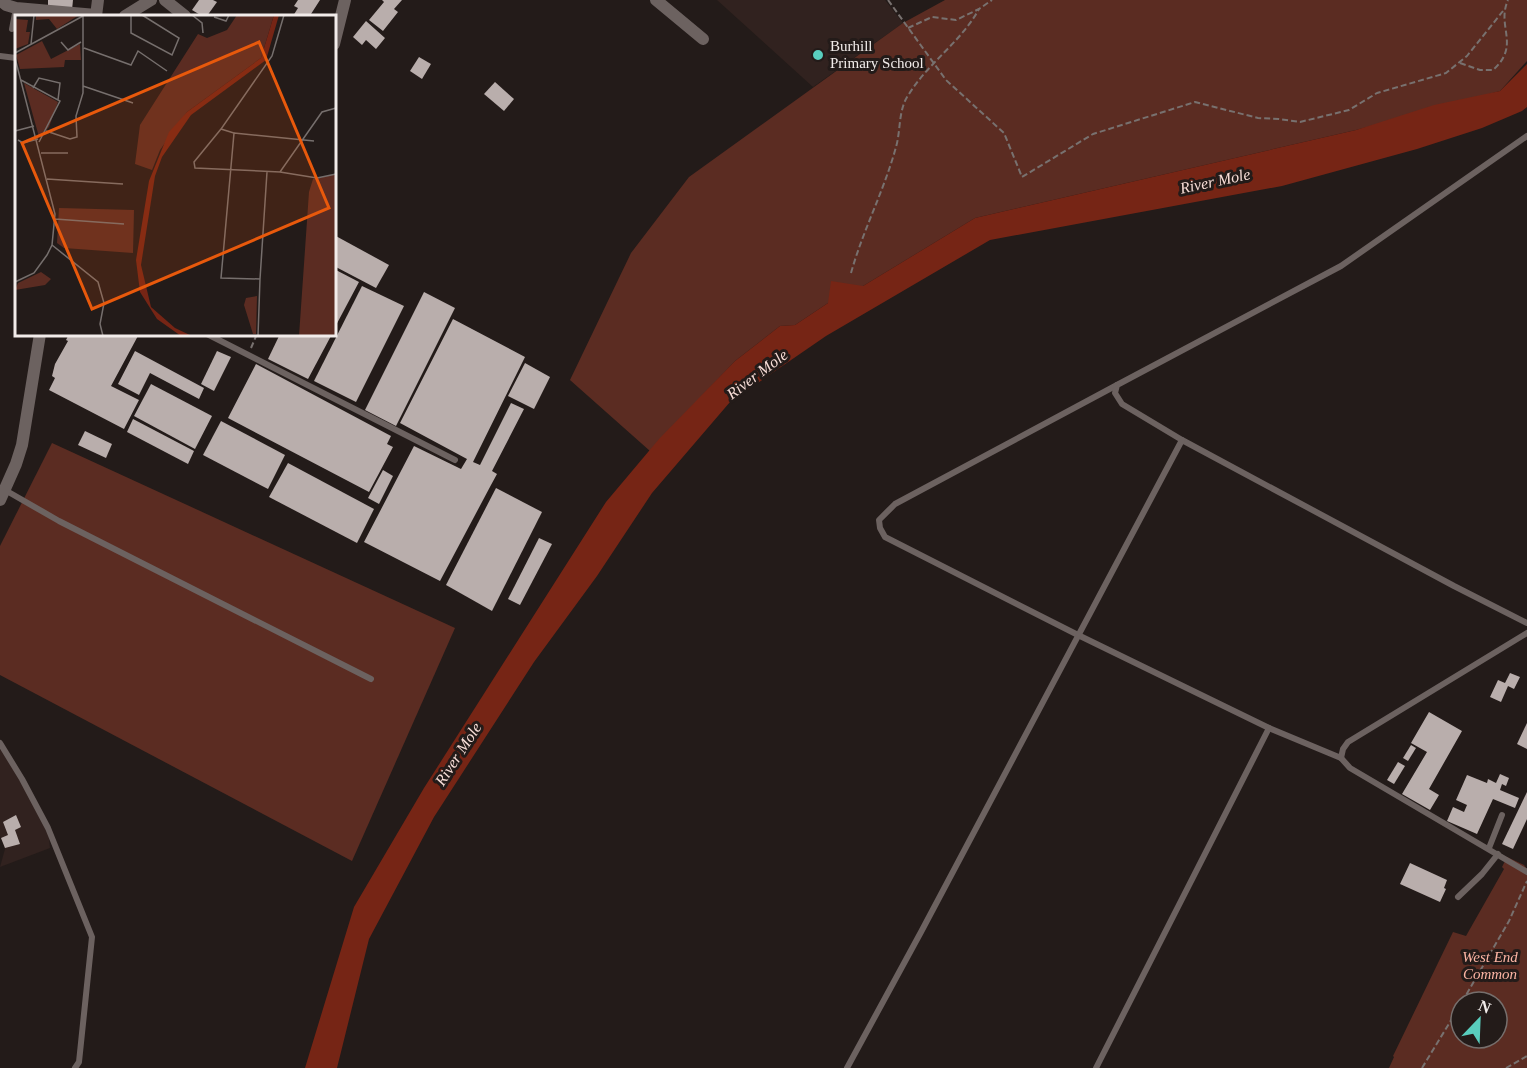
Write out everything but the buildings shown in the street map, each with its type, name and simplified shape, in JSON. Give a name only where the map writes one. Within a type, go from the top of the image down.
[{"type":"street","points":[[0,0],[16,8],[86,15]]},
{"type":"street","points":[[96,15],[98,0]]},
{"type":"street","points":[[127,15],[151,0]]},
{"type":"street","points":[[165,0],[184,15]]},
{"type":"street","points":[[336,36],[345,0]]},
{"type":"street","points":[[656,0],[703,39]]},
{"type":"street","points":[[2,495],[22,445],[40,336]]},
{"type":"lane","points":[[12,29],[16,8]]},
{"type":"lane","points":[[0,56],[15,58]]},
{"type":"lane","points":[[1527,136],[1341,266],[895,504],[879,520],[885,537],[1269,728],[1341,758],[1350,768],[1378,786],[1527,872]]},
{"type":"lane","points":[[211,336],[455,460]]},
{"type":"lane","points":[[1117,385],[1115,393],[1122,404],[1182,440],[1527,623]]},
{"type":"lane","points":[[847,1068],[1182,440]]},
{"type":"lane","points":[[2,495],[371,679]]},
{"type":"lane","points":[[1341,758],[1348,742],[1527,633]]},
{"type":"lane","points":[[1096,1068],[1269,728]]},
{"type":"lane","points":[[0,743],[22,778],[48,828],[92,937],[79,1062],[75,1068]]},
{"type":"lane","points":[[1489,848],[1502,815]]},
{"type":"lane","points":[[1458,897],[1482,874],[1498,854]]},
{"type":"path","points":[[888,0],[946,80],[1004,133],[1023,177],[1093,134],[1195,102],[1258,118],[1279,118],[1300,122],[1349,110],[1377,93],[1446,73],[1461,63],[1503,10],[1508,0]]},
{"type":"path","points":[[908,28],[933,18],[956,20],[992,0]]},
{"type":"path","points":[[851,273],[897,146],[907,96],[933,62],[960,38],[979,9]]},
{"type":"path","points":[[1461,63],[1480,70],[1493,70],[1502,62],[1507,49],[1503,10]]},
{"type":"path","points":[[1469,990],[1509,921],[1527,881]]},
{"type":"path","points":[[1422,1068],[1449,1024]]},
{"type":"path","points":[[1506,1068],[1527,1056]]},
{"type":"shaded area","name":"Burhill Primary School","points":[[717,0],[885,0],[903,23],[813,87]]},
{"type":"shaded area","points":[[0,743],[48,828],[50,848],[0,867],[5,849],[0,836]]},
{"type":"green space","points":[[945,0],[1527,0],[1527,61],[1500,91],[1356,130],[975,218],[863,286],[828,303],[795,325],[780,326],[735,361],[650,451],[570,380],[631,253],[689,177],[903,23]]},
{"type":"green space","points":[[52,443],[455,628],[352,861],[0,675],[0,546]]},
{"type":"green space","name":"West End Common","points":[[1507,857],[1524,865],[1527,869],[1527,1068],[1389,1068],[1453,932],[1466,936],[1504,869],[1502,867]]},
{"type":"water","name":"River Mole","points":[[1527,64],[1527,107],[1482,128],[1417,149],[1282,186],[990,240],[826,336],[730,402],[652,493],[597,576],[534,662],[434,817],[369,939],[337,1068],[305,1068],[354,907],[424,788],[606,502],[659,439],[735,361],[780,326],[795,325],[828,303],[831,281],[863,286],[975,218],[1356,130],[1434,105],[1500,91]]},
{"type":"place","name":"Burhill Primary School","points":[[818,55]]}]
